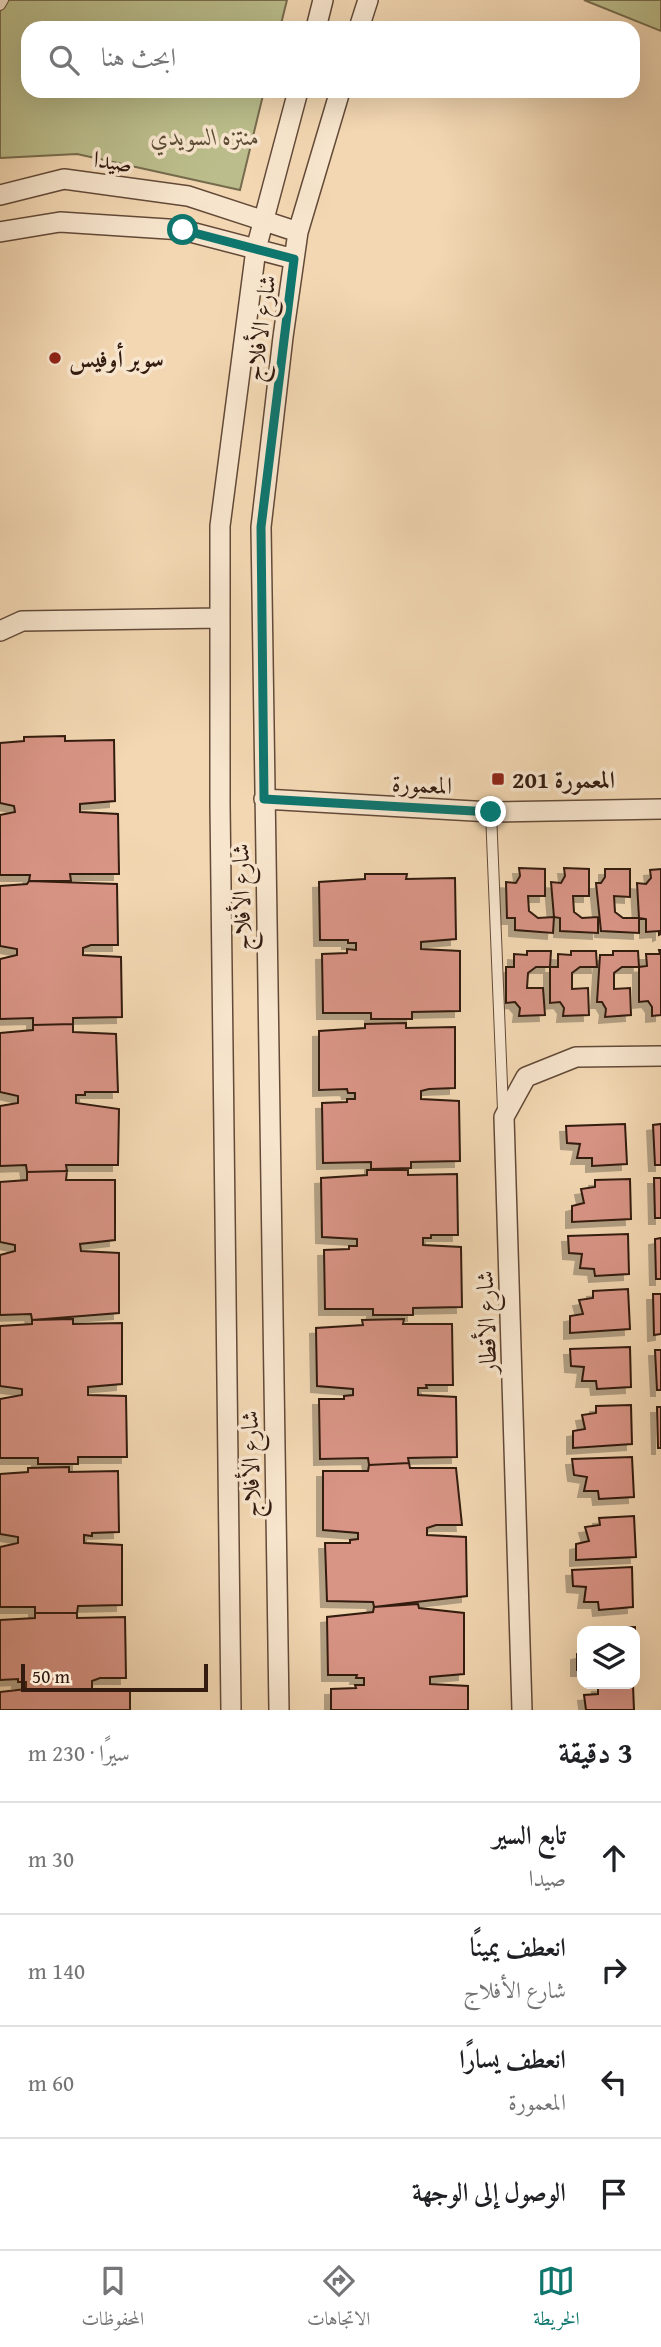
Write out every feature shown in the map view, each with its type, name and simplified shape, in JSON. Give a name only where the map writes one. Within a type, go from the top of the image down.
[{"type":"street","points":[[318,21],[323,0]]},
{"type":"street","points":[[361,21],[368,0]]},
{"type":"street","name":"شارع الأفلاج","points":[[231,1710],[220,526],[256,250],[262,218],[296,98]]},
{"type":"street","name":"شارع الأفلاج","points":[[279,1710],[261,527],[298,232],[338,98]]},
{"type":"street","name":"صيدا","points":[[0,195],[64,179],[188,196],[262,218],[298,232]]},
{"type":"street","points":[[0,232],[60,222],[183,230],[294,259]]},
{"type":"street","points":[[0,631],[22,621],[220,618]]},
{"type":"street","name":"المعمورة","points":[[264,799],[491,812],[661,809]]},
{"type":"street","points":[[504,1117],[526,1077],[576,1057],[661,1056]]},
{"type":"street","name":"شارع الأقطار","points":[[504,1117],[522,1710]]},
{"type":"lane","points":[[0,5],[3,0]]},
{"type":"lane","points":[[491,812],[504,1117]]},
{"type":"green space","name":"منتزه السويدي","points":[[0,0],[287,0],[282,21],[21,21],[21,98],[262,98],[240,190],[77,154],[0,158]]},
{"type":"green space","points":[[584,0],[661,0],[661,31]]},
{"type":"building","points":[[65,736],[65,741],[114,740],[115,801],[80,804],[80,812],[118,814],[119,874],[70,874],[71,881],[29,881],[30,875],[0,875],[0,815],[15,812],[14,806],[0,803],[0,743],[24,741],[24,737]]},
{"type":"building","points":[[519,868],[545,869],[545,896],[528,896],[529,911],[538,918],[554,917],[553,933],[515,930],[515,918],[507,918],[506,882],[516,883],[520,876]]},
{"type":"building","points":[[564,868],[589,869],[589,896],[573,896],[574,912],[582,918],[598,917],[598,933],[560,931],[560,918],[554,917],[551,882],[561,883],[565,876]]},
{"type":"building","points":[[605,869],[630,869],[630,897],[614,896],[615,912],[623,918],[639,918],[639,933],[601,931],[596,883],[601,883],[605,877]]},
{"type":"building","points":[[661,869],[659,935],[659,931],[646,932],[646,919],[639,918],[637,883],[646,884],[651,878],[650,870]]},
{"type":"building","points":[[365,874],[407,874],[406,879],[455,878],[456,939],[421,942],[421,949],[460,951],[460,1011],[412,1012],[412,1019],[371,1019],[371,1013],[323,1013],[322,954],[347,953],[347,949],[356,950],[356,943],[348,943],[348,940],[320,940],[319,882],[365,879]]},
{"type":"building","points":[[29,881],[117,884],[118,945],[91,945],[83,948],[83,955],[121,957],[122,1017],[73,1018],[73,1024],[33,1025],[33,1018],[0,1019],[0,959],[17,955],[17,949],[0,946],[0,886],[27,884]]},
{"type":"building","points":[[661,950],[661,1015],[652,1016],[652,1007],[648,1001],[639,1002],[639,967],[647,966],[646,954],[660,954]]},
{"type":"building","points":[[527,951],[551,951],[550,967],[536,967],[528,973],[527,988],[543,988],[545,1015],[519,1016],[520,1008],[515,1002],[506,1003],[506,967],[514,967],[514,954],[527,955]]},
{"type":"building","points":[[571,951],[596,951],[597,967],[580,967],[572,973],[572,989],[588,988],[589,1015],[563,1016],[564,1008],[560,1002],[550,1003],[550,967],[558,967],[558,954],[571,955]]},
{"type":"building","points":[[613,951],[638,951],[639,967],[622,967],[614,973],[614,989],[630,988],[631,1015],[605,1017],[606,1009],[602,1002],[597,1002],[600,955],[613,955]]},
{"type":"building","points":[[406,1023],[406,1028],[455,1027],[455,1088],[421,1091],[421,1099],[459,1101],[460,1161],[411,1162],[411,1168],[371,1169],[371,1162],[323,1163],[322,1103],[347,1102],[347,1099],[355,1099],[355,1093],[348,1093],[347,1089],[319,1090],[319,1031],[365,1028],[365,1024]]},
{"type":"building","points":[[73,1024],[73,1032],[116,1034],[118,1092],[85,1092],[85,1095],[76,1095],[76,1103],[119,1109],[118,1165],[66,1165],[67,1171],[27,1172],[26,1165],[0,1166],[0,1106],[18,1103],[18,1096],[0,1092],[0,1033],[33,1030],[33,1025]]},
{"type":"building","points":[[625,1124],[627,1164],[592,1166],[592,1158],[577,1158],[580,1144],[567,1143],[566,1126]]},
{"type":"building","points":[[661,1124],[661,1165],[655,1165],[653,1125]]},
{"type":"building","points":[[367,1170],[408,1170],[408,1175],[457,1174],[458,1235],[431,1235],[431,1238],[423,1238],[423,1245],[461,1247],[462,1307],[413,1308],[413,1315],[373,1315],[373,1309],[325,1309],[324,1250],[349,1249],[349,1246],[357,1246],[357,1239],[322,1237],[321,1178],[367,1175]]},
{"type":"building","points":[[67,1171],[66,1180],[115,1180],[115,1240],[80,1244],[81,1251],[119,1253],[119,1313],[32,1320],[31,1314],[0,1315],[0,1255],[15,1251],[15,1245],[0,1242],[0,1182],[27,1180],[27,1172]]},
{"type":"building","points":[[654,1178],[661,1178],[661,1218],[655,1218]]},
{"type":"building","points":[[630,1179],[631,1219],[572,1222],[572,1206],[584,1203],[581,1189],[595,1187],[595,1180]]},
{"type":"building","points":[[628,1234],[629,1274],[595,1276],[594,1269],[580,1268],[582,1254],[569,1253],[568,1236]]},
{"type":"building","points":[[661,1238],[661,1279],[656,1279],[655,1239]]},
{"type":"building","points":[[628,1289],[630,1329],[570,1333],[570,1316],[583,1314],[579,1300],[593,1298],[593,1291]]},
{"type":"building","points":[[653,1294],[661,1294],[661,1334],[654,1335]]},
{"type":"building","points":[[73,1319],[73,1324],[122,1323],[122,1384],[88,1387],[88,1395],[126,1396],[127,1457],[78,1457],[78,1464],[38,1464],[38,1458],[0,1458],[0,1399],[22,1395],[22,1389],[0,1386],[0,1326],[32,1324],[32,1320]]},
{"type":"building","points":[[404,1319],[403,1324],[452,1324],[453,1385],[426,1385],[427,1388],[418,1388],[418,1395],[456,1397],[457,1457],[408,1458],[409,1463],[369,1465],[368,1458],[320,1459],[319,1399],[344,1399],[344,1396],[353,1395],[353,1389],[317,1386],[316,1328],[363,1325],[362,1320]]},
{"type":"building","points":[[630,1347],[631,1387],[597,1389],[596,1381],[582,1381],[584,1367],[571,1366],[570,1349]]},
{"type":"building","points":[[655,1350],[661,1350],[661,1390],[657,1390]]},
{"type":"building","points":[[631,1405],[632,1444],[573,1448],[573,1431],[585,1429],[582,1415],[596,1413],[596,1406]]},
{"type":"building","points":[[657,1407],[661,1407],[661,1448],[658,1448]]},
{"type":"building","points":[[632,1457],[634,1497],[599,1499],[598,1491],[584,1491],[587,1477],[574,1475],[572,1459]]},
{"type":"building","points":[[409,1463],[410,1468],[456,1468],[462,1525],[436,1525],[427,1528],[427,1535],[466,1537],[467,1596],[374,1607],[373,1602],[327,1601],[325,1543],[350,1543],[350,1540],[358,1539],[358,1533],[323,1530],[323,1471],[368,1471],[369,1465]]},
{"type":"building","points":[[69,1467],[69,1472],[118,1471],[119,1532],[84,1535],[84,1543],[122,1545],[122,1605],[78,1606],[77,1613],[35,1613],[35,1607],[0,1607],[0,1547],[18,1543],[18,1537],[0,1534],[0,1474],[28,1472],[28,1468]]},
{"type":"building","points":[[634,1516],[636,1557],[576,1560],[576,1544],[589,1541],[585,1527],[600,1525],[599,1518]]},
{"type":"building","points":[[632,1567],[633,1607],[599,1610],[598,1602],[584,1602],[586,1587],[573,1586],[572,1570]]},
{"type":"building","points":[[418,1604],[419,1608],[464,1613],[464,1674],[430,1677],[430,1684],[468,1686],[468,1710],[331,1710],[331,1689],[356,1688],[355,1685],[364,1685],[364,1678],[356,1678],[357,1675],[328,1675],[327,1617],[373,1612],[374,1607]]},
{"type":"building","points":[[35,1613],[77,1613],[77,1618],[125,1617],[126,1678],[100,1678],[92,1681],[92,1689],[130,1690],[130,1710],[0,1710],[0,1692],[26,1689],[26,1682],[18,1682],[18,1679],[0,1680],[0,1620],[35,1618]]},
{"type":"building","points":[[598,1689],[633,1689],[634,1710],[586,1710],[584,1695],[598,1694]]},
{"type":"place","name":"سوبر أوفيس","points":[[55,358]]},
{"type":"place","name":"المعمورة 201","points":[[498,779]]},
{"type":"route","points":[[183,230],[294,259],[261,527],[264,799],[491,812]]}]
